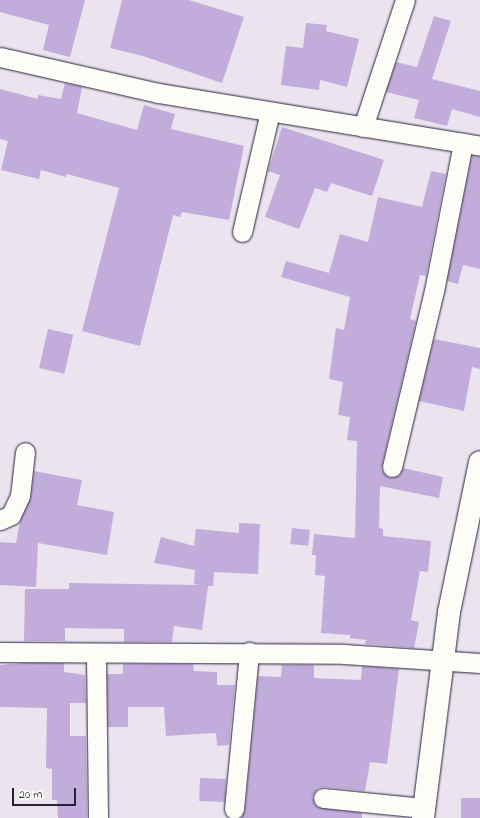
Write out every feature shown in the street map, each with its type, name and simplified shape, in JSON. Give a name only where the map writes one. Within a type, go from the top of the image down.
[{"type":"main road","points":[[423,813],[442,659],[480,462]]},
{"type":"street","points":[[363,127],[405,0]]},
{"type":"street","points":[[0,56],[158,93],[472,145],[434,291],[392,467]]},
{"type":"street","points":[[242,232],[270,112]]},
{"type":"street","points":[[0,520],[11,515],[20,496],[25,452]]},
{"type":"street","points":[[0,652],[96,655],[249,652],[442,659],[480,663]]},
{"type":"street","points":[[234,809],[249,652]]},
{"type":"street","points":[[96,655],[98,818]]},
{"type":"street","points":[[323,798],[423,813]]},
{"type":"building","points":[[0,0],[85,0],[70,57],[43,50],[49,25],[0,12]]},
{"type":"building","points":[[122,0],[189,0],[244,17],[222,83],[143,56],[110,48]]},
{"type":"building","points":[[434,16],[451,21],[432,79],[480,91],[480,117],[452,109],[447,126],[414,118],[419,100],[386,92],[396,62],[417,67]]},
{"type":"building","points":[[306,23],[327,25],[326,31],[359,39],[347,87],[320,80],[319,90],[281,85],[286,46],[303,48]]},
{"type":"building","points":[[65,83],[82,87],[77,113],[137,130],[144,105],[175,114],[171,129],[244,146],[229,220],[182,212],[180,217],[173,215],[140,346],[82,331],[119,188],[67,174],[66,177],[41,170],[39,179],[1,170],[8,141],[0,139],[0,89],[38,99],[38,95],[61,99]]},
{"type":"building","points":[[282,127],[384,160],[372,196],[331,183],[327,192],[315,188],[299,229],[265,217],[280,175],[268,171]]},
{"type":"building","points":[[472,156],[480,157],[480,269],[463,265],[458,284],[447,281]]},
{"type":"building","points":[[431,171],[446,174],[426,276],[420,275],[410,319],[416,321],[381,470],[390,478],[400,475],[403,468],[443,477],[439,498],[380,486],[379,528],[383,529],[383,536],[431,541],[428,572],[420,571],[411,620],[419,622],[414,648],[365,644],[366,640],[350,638],[350,635],[321,633],[325,576],[315,575],[316,555],[312,555],[314,534],[355,538],[357,441],[347,440],[350,417],[338,415],[343,382],[329,379],[336,328],[344,330],[350,297],[281,277],[286,261],[329,273],[340,234],[368,242],[378,197],[422,207]]},
{"type":"building","points":[[48,329],[73,335],[64,374],[39,368]]},
{"type":"building","points":[[434,339],[480,348],[480,369],[472,367],[464,411],[419,401]]},
{"type":"building","points":[[34,471],[82,480],[77,505],[114,512],[107,555],[38,543],[36,587],[0,585],[0,542],[16,543],[20,521],[31,497]]},
{"type":"building","points":[[239,523],[260,524],[258,574],[214,572],[213,586],[208,586],[202,630],[174,626],[172,642],[124,642],[124,629],[65,628],[65,641],[24,641],[25,589],[69,589],[69,583],[200,585],[194,584],[195,570],[154,563],[161,537],[194,546],[196,529],[239,533]]},
{"type":"building","points":[[292,528],[310,530],[308,546],[290,544]]},
{"type":"building","points":[[24,663],[64,663],[64,672],[85,675],[86,703],[70,703],[70,736],[86,736],[87,818],[58,818],[57,800],[52,800],[52,769],[46,768],[47,708],[0,707],[0,665]]},
{"type":"building","points":[[123,664],[193,664],[194,671],[217,672],[217,685],[235,685],[229,745],[217,746],[216,733],[166,736],[164,707],[128,707],[128,727],[108,727],[107,674],[123,674]]},
{"type":"building","points":[[282,665],[314,665],[314,678],[361,680],[362,666],[399,669],[387,764],[370,762],[365,791],[324,787],[318,788],[312,797],[317,807],[362,813],[362,818],[240,818],[245,810],[258,676],[281,677]]},
{"type":"building","points":[[200,778],[226,779],[225,802],[199,801]]},
{"type":"building","points":[[461,798],[480,798],[480,818],[461,818]]}]
